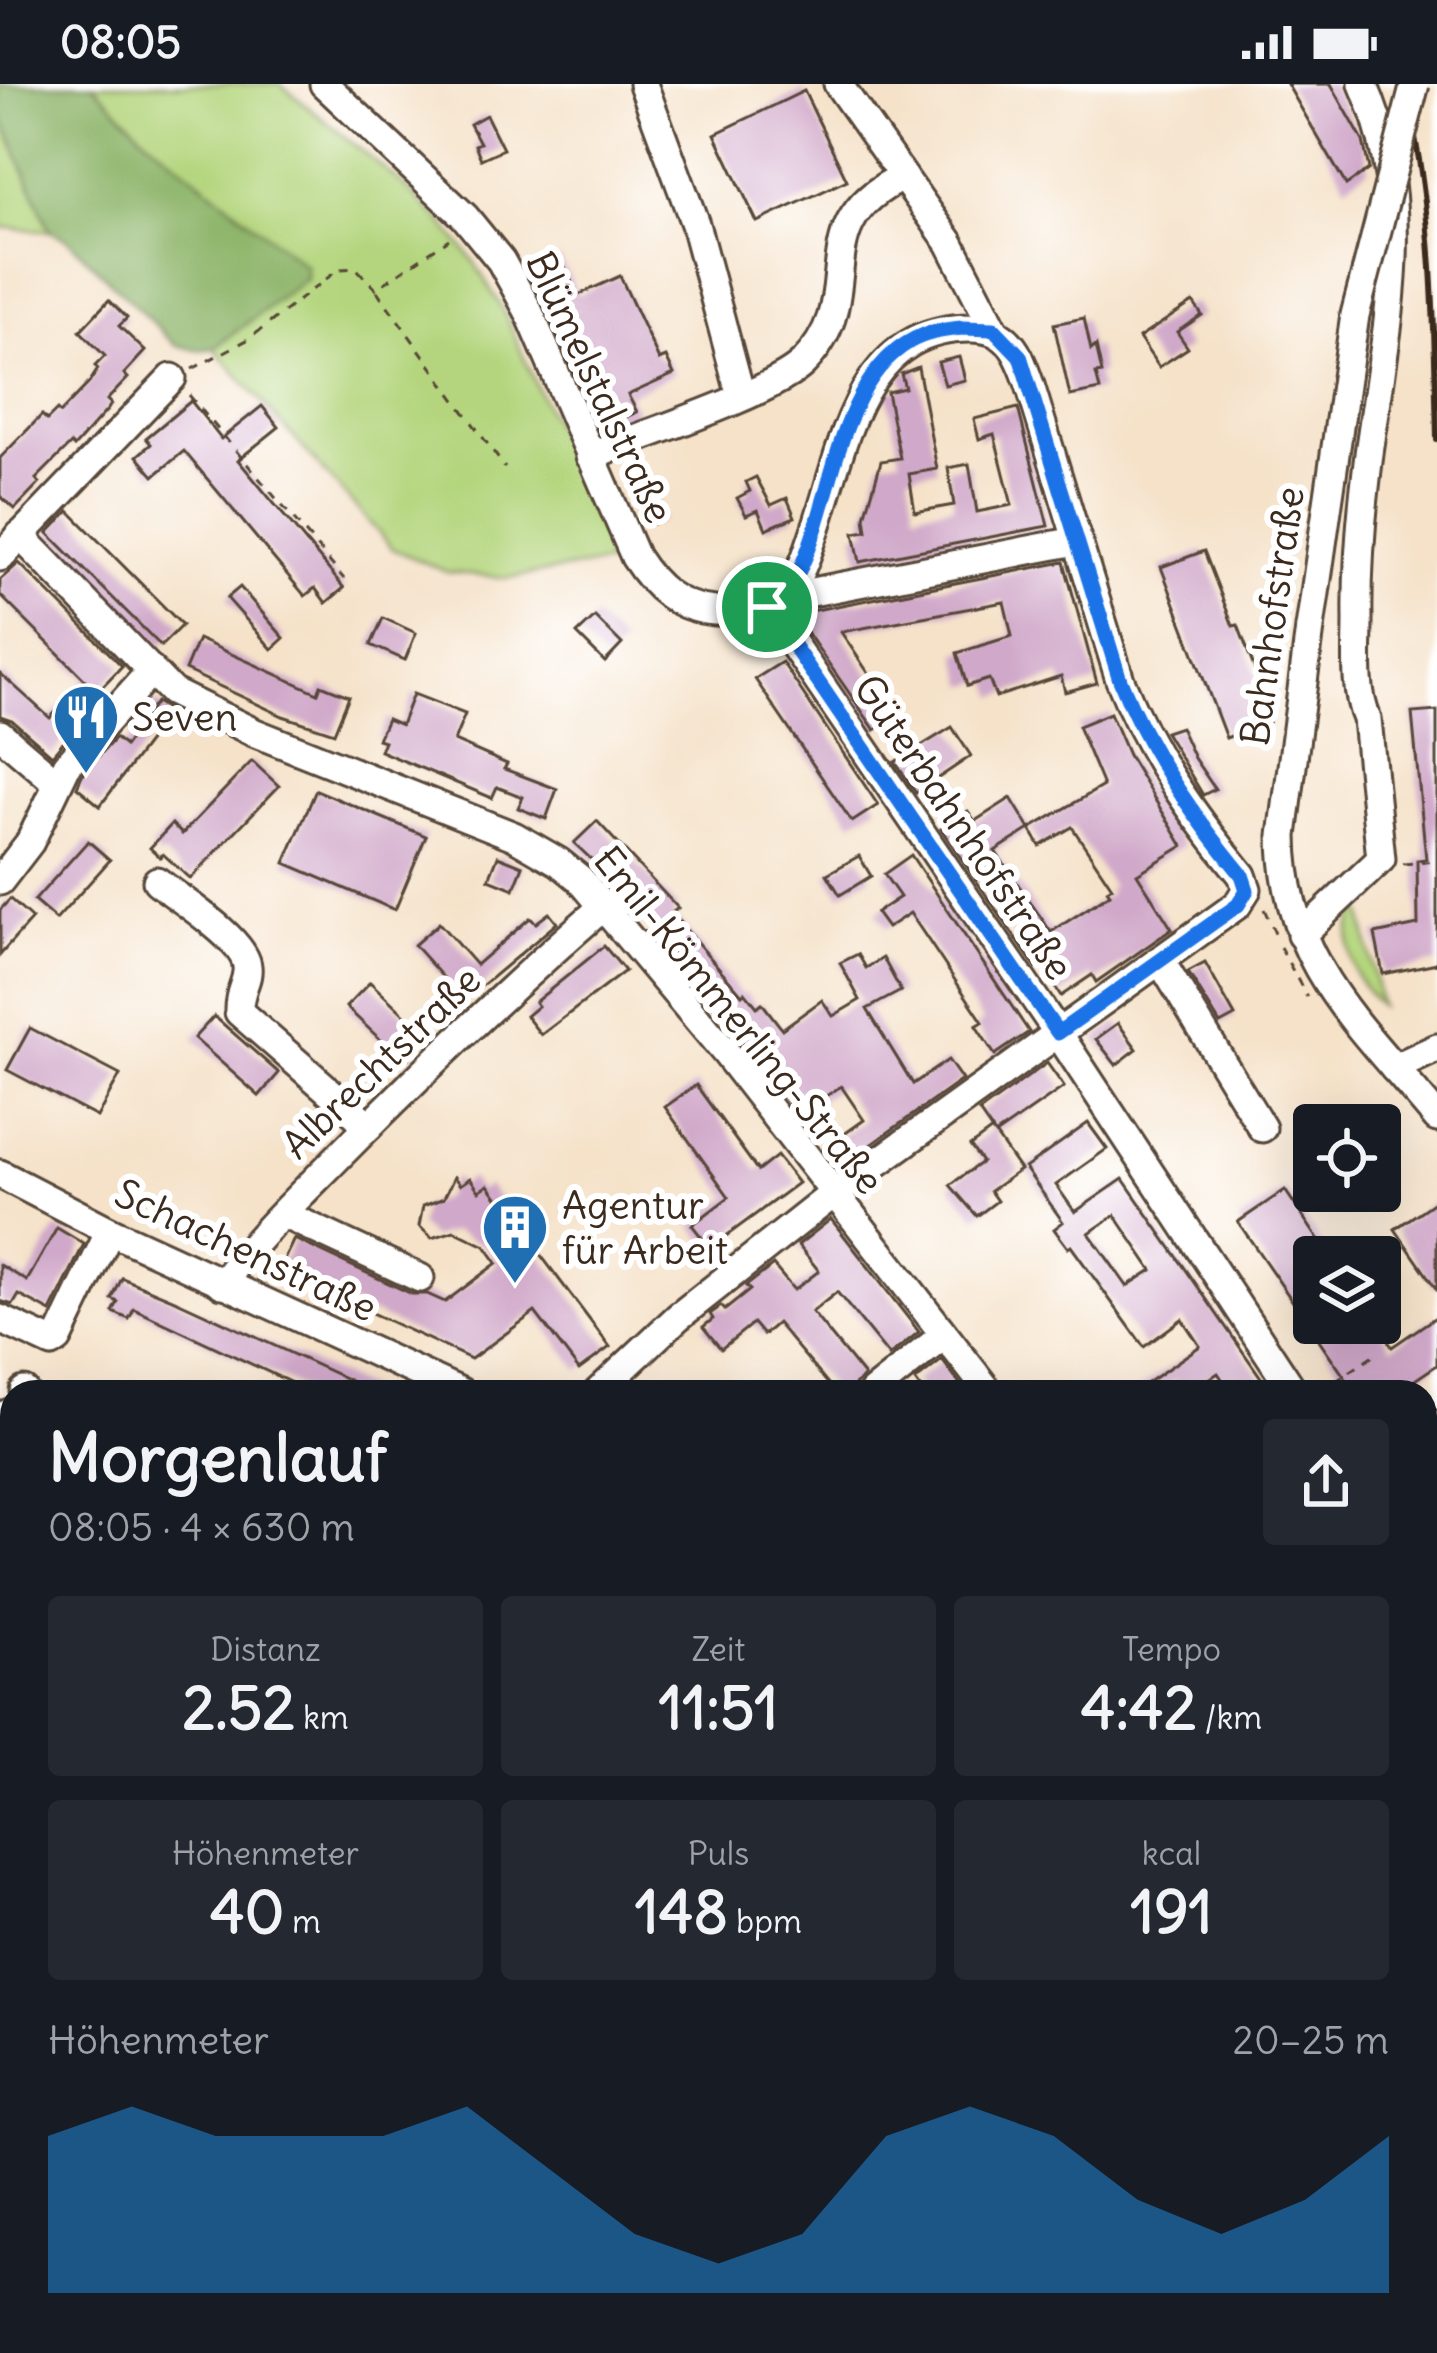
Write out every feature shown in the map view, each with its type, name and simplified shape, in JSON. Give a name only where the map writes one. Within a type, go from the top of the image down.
[{"type":"street","name":"Blümelstalstraße","points":[[324,84],[471,224],[515,284],[635,557],[662,591],[679,603],[726,612],[1076,541]]},
{"type":"street","points":[[643,84],[695,224],[741,396]]},
{"type":"street","points":[[611,1380],[678,1317],[832,1195],[1238,905],[1247,890],[1242,875],[1174,787],[1138,726],[1020,356],[994,329],[950,243],[838,84]]},
{"type":"street","points":[[1301,935],[1381,860],[1367,719],[1359,701],[1358,595],[1368,460],[1395,279],[1396,213],[1381,125],[1363,84]]},
{"type":"street","name":"Bahnhofstraße","points":[[1415,84],[1355,315],[1282,836],[1283,863],[1301,935],[1331,992],[1437,1118]]},
{"type":"street","points":[[590,456],[741,396],[800,366],[836,307],[848,222],[858,205],[902,177]]},
{"type":"street","points":[[774,602],[804,564],[850,426],[876,372],[911,340],[962,328],[994,329]]},
{"type":"street","points":[[0,557],[172,378]]},
{"type":"street","name":"Emil-Kömmerling-Straße","points":[[20,536],[172,692],[199,708],[538,848],[560,862],[605,905],[724,1052],[979,1380]]},
{"type":"street","name":"Güterbahnhofstraße","points":[[774,602],[1286,1380]]},
{"type":"street","points":[[0,881],[29,842],[56,782],[150,672]]},
{"type":"street","points":[[0,734],[56,782]]},
{"type":"street","points":[[157,881],[233,941],[247,958],[248,976],[238,993],[239,1012],[369,1126]]},
{"type":"street","name":"Albrechtstraße","points":[[222,1284],[369,1126],[605,905]]},
{"type":"street","points":[[1160,959],[1262,1128]]},
{"type":"street","points":[[1394,1068],[1437,1048]]},
{"type":"street","name":"Schachenstraße","points":[[0,1174],[110,1231],[434,1380]]},
{"type":"street","points":[[283,1214],[420,1278]]},
{"type":"street","points":[[0,1319],[43,1341],[58,1339],[110,1231]]},
{"type":"street","points":[[887,1380],[943,1336]]},
{"type":"path","points":[[376,289],[471,224]]},
{"type":"path","points":[[344,579],[172,378],[231,352],[338,269],[356,268],[505,468]]},
{"type":"path","points":[[1394,866],[1437,861]]},
{"type":"path","points":[[1338,1380],[1376,1354]]},
{"type":"green space","points":[[0,84],[93,84],[145,137],[306,266],[306,278],[214,348],[175,345],[67,239],[50,231],[0,113]]},
{"type":"green space","points":[[93,84],[280,84],[400,182],[473,260],[503,310],[614,562],[508,578],[447,572],[393,549],[214,348],[305,279],[145,137]]},
{"type":"green space","points":[[0,113],[50,231],[0,227]]},
{"type":"green space","points":[[1360,904],[1380,1006],[1361,983],[1350,958],[1350,931]]},
{"type":"building","points":[[1287,84],[1331,84],[1363,141],[1369,169],[1346,185]]},
{"type":"building","points":[[804,91],[847,180],[757,222],[715,134]]},
{"type":"building","points":[[486,115],[503,149],[481,159],[475,145],[480,143],[470,124]]},
{"type":"building","points":[[560,258],[578,295],[620,276],[659,360],[666,357],[674,374],[628,395],[637,412],[599,429],[528,273]]},
{"type":"building","points":[[109,300],[127,318],[119,326],[145,351],[107,400],[108,409],[36,479],[40,483],[15,509],[0,496],[0,458],[42,415],[47,420],[57,410],[60,413],[89,383],[105,356],[80,331]]},
{"type":"building","points":[[1193,302],[1202,315],[1177,332],[1188,348],[1159,367],[1139,338]]},
{"type":"building","points":[[1084,318],[1102,373],[1096,374],[1100,390],[1070,396],[1054,324]]},
{"type":"building","points":[[959,357],[965,380],[945,385],[938,362]]},
{"type":"building","points":[[918,367],[937,469],[909,474],[915,512],[954,505],[948,468],[969,464],[977,512],[1012,505],[994,434],[979,439],[974,419],[1018,408],[1048,526],[860,562],[854,533],[867,531],[865,517],[881,461],[900,458],[887,392],[905,388],[901,374]]},
{"type":"building","points":[[191,401],[221,439],[262,406],[279,427],[238,460],[344,588],[326,603],[315,588],[305,596],[184,451],[154,476],[137,456],[151,444],[146,438]]},
{"type":"building","points":[[756,477],[771,505],[787,498],[795,517],[766,529],[758,510],[746,515],[737,498],[750,491],[746,482]]},
{"type":"building","points":[[652,494],[663,520],[647,526],[636,501]]},
{"type":"building","points":[[69,511],[182,625],[161,646],[48,533]]},
{"type":"building","points":[[1204,551],[1233,626],[1238,625],[1269,722],[1226,738],[1161,567]]},
{"type":"building","points":[[1064,562],[1097,683],[1065,692],[1061,676],[996,697],[989,679],[967,686],[957,653],[1012,636],[1004,602],[841,632],[879,689],[870,695],[888,722],[875,730],[797,618],[800,613]]},
{"type":"building","points":[[19,563],[122,666],[62,728],[69,735],[52,755],[12,720],[0,716],[0,673],[50,718],[85,680],[0,595],[0,580]]},
{"type":"building","points":[[240,587],[284,638],[272,649],[227,598]]},
{"type":"building","points":[[595,617],[622,644],[605,662],[577,634]]},
{"type":"building","points":[[383,618],[416,633],[405,660],[371,645]]},
{"type":"building","points":[[198,639],[318,693],[321,685],[349,696],[334,733],[283,716],[185,670]]},
{"type":"building","points":[[782,662],[878,805],[852,822],[755,679]]},
{"type":"building","points":[[413,694],[465,714],[454,741],[507,764],[504,769],[557,789],[546,819],[518,808],[523,797],[497,787],[492,798],[380,751],[384,741],[378,739],[387,719],[401,725]]},
{"type":"building","points":[[156,702],[171,712],[100,806],[77,787],[82,775],[115,738],[125,746]]},
{"type":"building","points":[[1437,711],[1437,963],[1383,974],[1375,934],[1418,925],[1417,860],[1426,859],[1412,713]]},
{"type":"building","points":[[1110,713],[1128,755],[1183,846],[1137,874],[1172,929],[1096,982],[1092,975],[1061,996],[1040,965],[1036,968],[941,829],[968,811],[975,821],[1011,798],[1030,829],[1103,786],[1078,726]],"holes":[[[1072,827],[1112,887],[1107,890],[1110,894],[1051,932],[995,851],[1030,829],[1040,846]]]},
{"type":"building","points":[[952,727],[971,756],[916,793],[895,762]]},
{"type":"building","points":[[1180,727],[1215,789],[1203,795],[1165,732]]},
{"type":"building","points":[[252,761],[279,786],[190,879],[150,848],[172,824],[182,834]]},
{"type":"building","points":[[316,790],[426,836],[395,910],[285,863]]},
{"type":"building","points":[[597,821],[678,908],[672,913],[742,995],[745,992],[757,1007],[762,1003],[782,1029],[822,1000],[833,1016],[860,1000],[840,963],[858,954],[866,968],[883,958],[901,991],[867,1009],[913,1084],[948,1060],[962,1080],[838,1168],[823,1149],[864,1120],[841,1086],[798,1115],[670,949],[609,876],[574,843]]},
{"type":"building","points":[[88,841],[110,860],[56,920],[34,901]]},
{"type":"building","points":[[911,855],[1029,1032],[995,1055],[976,1026],[983,1022],[910,913],[887,928],[876,913],[900,897],[884,874]]},
{"type":"building","points":[[498,856],[523,866],[514,889],[489,879]]},
{"type":"building","points":[[859,856],[871,876],[840,895],[827,874]]},
{"type":"building","points":[[10,899],[32,919],[0,955],[0,910]]},
{"type":"building","points":[[549,913],[557,923],[464,1001],[414,945],[439,923],[476,965],[530,918],[536,923]]},
{"type":"building","points":[[604,946],[625,971],[541,1035],[526,1016],[538,1006],[535,1002]]},
{"type":"building","points":[[1205,963],[1235,1016],[1220,1024],[1188,972]]},
{"type":"building","points":[[370,982],[428,1037],[404,1062],[346,1007]]},
{"type":"building","points":[[214,1016],[279,1073],[259,1096],[194,1038]]},
{"type":"building","points":[[1118,1023],[1137,1049],[1116,1065],[1096,1039]]},
{"type":"building","points":[[30,1028],[120,1075],[97,1117],[7,1070]]},
{"type":"building","points":[[1047,1063],[1064,1087],[995,1135],[979,1112]]},
{"type":"building","points":[[696,1085],[758,1171],[777,1156],[798,1183],[710,1248],[692,1225],[729,1197],[665,1107]]},
{"type":"building","points":[[1088,1123],[1107,1149],[1056,1185],[1075,1212],[1123,1179],[1263,1380],[1223,1380],[1218,1373],[1208,1380],[1151,1380],[1200,1346],[1182,1319],[1144,1347],[1054,1229],[1063,1222],[1025,1168]],"holes":[[[1115,1215],[1152,1270],[1127,1286],[1089,1233]]]},
{"type":"building","points":[[992,1130],[1020,1170],[990,1191],[997,1201],[977,1216],[950,1185],[982,1162],[970,1146]]},
{"type":"building","name":"Agentur für Arbeit","points":[[454,1177],[460,1185],[470,1178],[479,1191],[488,1185],[610,1347],[579,1370],[535,1312],[471,1359],[279,1270],[294,1239],[412,1294],[445,1302],[497,1263],[485,1246],[454,1231],[432,1238],[419,1226],[423,1206],[444,1198]]},
{"type":"building","points":[[1285,1190],[1293,1212],[1300,1212],[1316,1236],[1293,1236],[1293,1302],[1238,1222]]},
{"type":"building","points":[[1437,1200],[1437,1290],[1401,1236],[1395,1229]]},
{"type":"building","points":[[831,1219],[919,1332],[889,1356],[837,1292],[812,1312],[864,1376],[860,1380],[825,1380],[777,1323],[763,1335],[753,1323],[721,1349],[703,1327],[713,1319],[710,1314],[721,1306],[725,1310],[773,1265],[794,1290],[819,1271],[798,1245]]},
{"type":"building","points":[[57,1228],[84,1244],[51,1312],[19,1295],[13,1305],[0,1301],[0,1265],[27,1281]]},
{"type":"building","points":[[122,1278],[349,1380],[285,1380],[134,1309],[129,1319],[113,1312],[118,1302],[112,1299]]},
{"type":"building","points":[[1437,1316],[1437,1365],[1415,1380],[1347,1380],[1322,1344],[1392,1347]]},
{"type":"building","points":[[942,1360],[957,1380],[916,1380]]},
{"type":"railway","points":[[1403,84],[1427,216],[1437,439]]},
{"type":"place","name":"Seven","points":[[86,776]]},
{"type":"place","name":"Agentur für Arbeit","points":[[515,1286]]},
{"type":"route","points":[[994,329],[1020,356],[1138,726],[1174,787],[1242,875],[1247,890],[1244,897],[1058,1033],[767,607],[781,598],[804,564],[850,426],[876,372],[911,340],[936,331],[994,329]]}]
